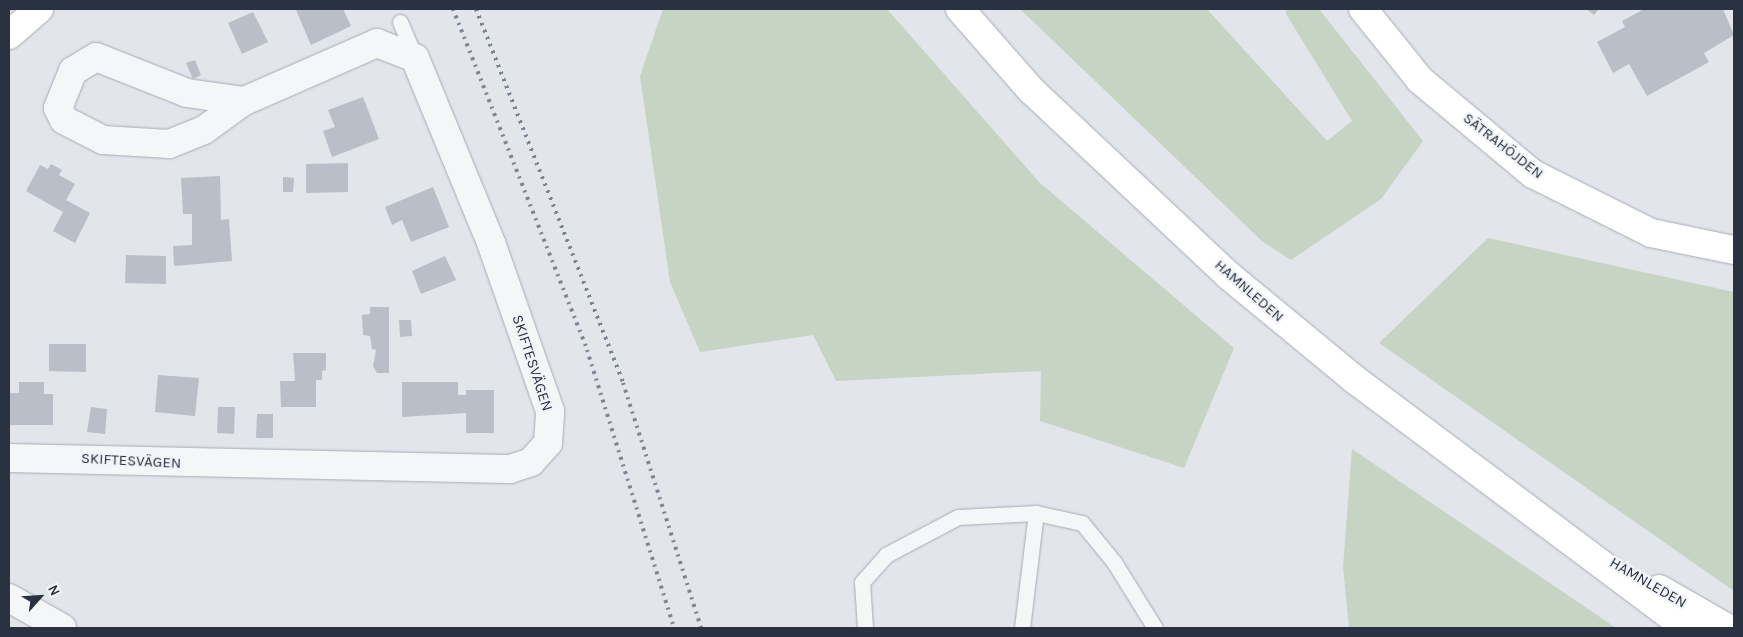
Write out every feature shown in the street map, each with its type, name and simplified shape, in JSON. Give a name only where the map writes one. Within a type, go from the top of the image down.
[{"type":"main road","points":[[9,35],[39,9]]},
{"type":"main road","name":"HAMNLEDEN","points":[[960,9],[1031,90],[1228,275],[1354,380],[1569,537],[1686,628]]},
{"type":"main road","name":"SÄTRAHÖJDEN","points":[[1363,9],[1420,80],[1533,174],[1651,233],[1734,250]]},
{"type":"main road","name":"HAMNLEDEN","points":[[1569,537],[1727,628]]},
{"type":"street","points":[[244,101],[187,94],[96,57],[73,71],[58,108],[70,124],[104,140],[169,144],[204,130],[244,101],[376,43],[415,58]]},
{"type":"street","name":"SKIFTESVÄGEN","points":[[9,458],[510,469],[531,462],[548,442],[550,411],[492,245],[415,58]]},
{"type":"street","points":[[9,598],[62,628]]},
{"type":"lane","points":[[400,22],[415,58]]},
{"type":"lane","points":[[1022,628],[1036,513]]},
{"type":"lane","points":[[865,628],[862,582],[886,555],[958,517],[1036,513],[1082,523],[1114,562],[1156,628]]},
{"type":"green space","points":[[663,9],[887,9],[1039,182],[1234,348],[1184,468],[1040,421],[1041,371],[836,381],[813,335],[700,352],[670,282],[640,76]]},
{"type":"green space","points":[[1020,9],[1207,9],[1327,141],[1352,121],[1286,14],[1286,9],[1319,9],[1423,141],[1381,199],[1291,260],[1263,242]]},
{"type":"green space","points":[[1488,238],[1734,292],[1734,591],[1379,343]]},
{"type":"green space","points":[[1352,449],[1616,628],[1349,628],[1343,567]]},
{"type":"building","points":[[343,9],[351,26],[311,45],[296,10]]},
{"type":"building","points":[[1586,9],[1599,9],[1594,15]]},
{"type":"building","points":[[1644,9],[1723,9],[1734,35],[1704,53],[1709,62],[1647,96],[1629,64],[1613,73],[1597,42],[1625,27],[1622,21]]},
{"type":"building","points":[[253,12],[268,42],[242,54],[228,23]]},
{"type":"building","points":[[195,60],[201,75],[193,79],[186,63]]},
{"type":"building","points":[[363,97],[379,139],[332,157],[323,131],[335,127],[328,110]]},
{"type":"building","points":[[348,163],[348,192],[306,193],[306,164]]},
{"type":"building","points":[[51,164],[62,170],[59,175],[75,184],[66,200],[90,213],[75,243],[53,231],[63,212],[26,191],[40,165],[48,169]]},
{"type":"building","points":[[220,176],[221,220],[229,219],[232,261],[174,266],[173,246],[192,245],[192,214],[183,214],[181,178]]},
{"type":"building","points":[[283,177],[294,178],[293,192],[283,192]]},
{"type":"building","points":[[433,187],[449,227],[411,242],[402,220],[392,225],[385,207]]},
{"type":"building","points":[[126,255],[166,256],[166,284],[125,283]]},
{"type":"building","points":[[445,256],[456,280],[421,294],[412,271]]},
{"type":"building","points":[[370,307],[389,307],[389,373],[377,373],[373,366],[376,350],[372,349],[370,336],[363,335],[362,315],[370,314]]},
{"type":"building","points":[[399,320],[411,320],[412,336],[400,337]]},
{"type":"building","points":[[49,344],[86,344],[86,372],[49,371]]},
{"type":"building","points":[[293,353],[326,353],[326,370],[322,371],[322,380],[316,380],[316,407],[281,407],[280,381],[295,381]]},
{"type":"building","points":[[158,375],[199,378],[195,416],[155,412]]},
{"type":"building","points":[[19,382],[44,382],[44,394],[53,394],[53,425],[9,425],[9,393],[19,393]]},
{"type":"building","points":[[402,382],[458,382],[458,395],[466,395],[466,390],[494,390],[494,433],[466,433],[466,413],[402,417]]},
{"type":"building","points":[[91,407],[107,409],[105,434],[87,432]]},
{"type":"building","points":[[218,407],[235,407],[234,434],[217,433]]},
{"type":"building","points":[[257,414],[273,414],[273,438],[256,438]]},
{"type":"railway","points":[[453,9],[587,350],[674,628]]},
{"type":"railway","points":[[476,9],[623,383],[701,628]]}]
